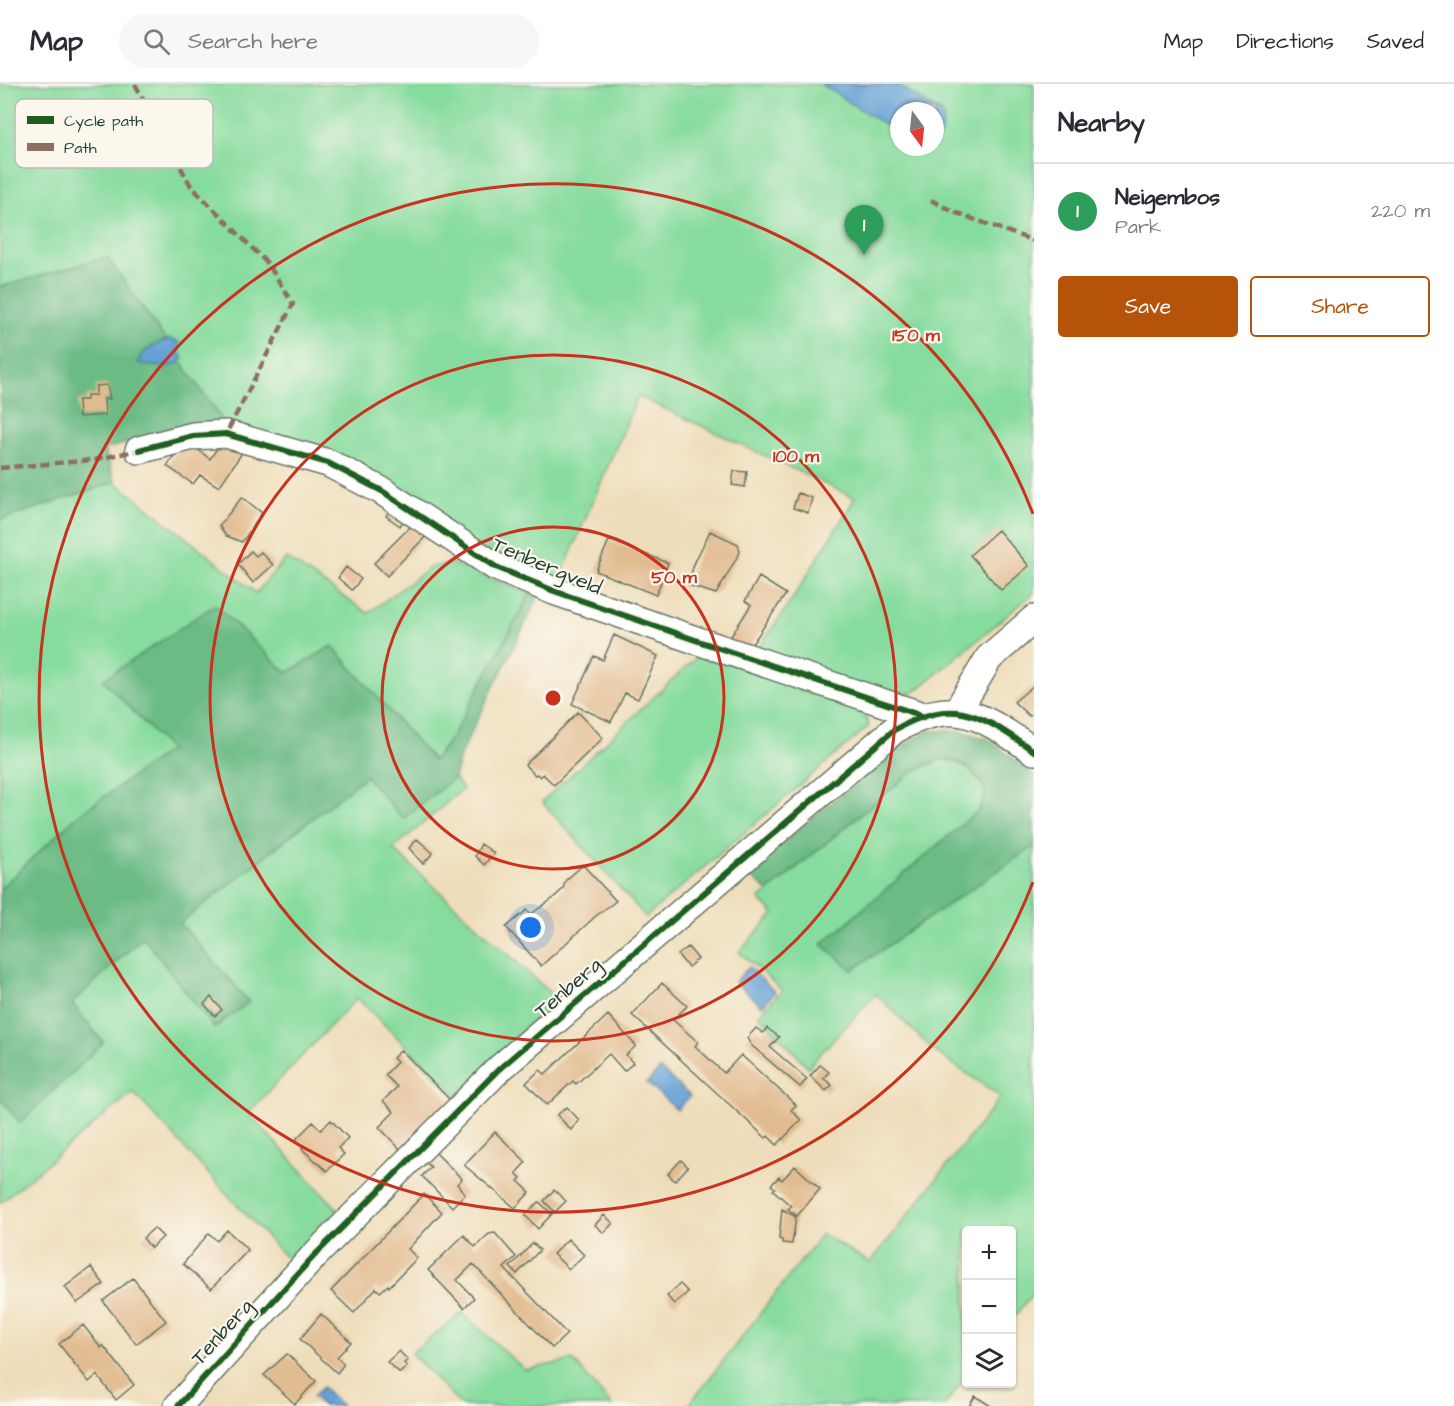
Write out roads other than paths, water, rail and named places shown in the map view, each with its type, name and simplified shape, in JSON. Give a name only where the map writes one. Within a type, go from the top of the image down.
[{"type":"street","name":"Tenbergveld","points":[[139,450],[193,436],[226,434],[328,463],[382,491],[496,567],[555,591],[672,632],[920,715]]},
{"type":"street","points":[[1034,619],[989,658],[958,710],[994,725],[1034,751]]},
{"type":"street","name":"Tenberg","points":[[178,1406],[313,1257],[499,1070],[894,730],[920,715],[958,710]]},
{"type":"water","points":[[821,84],[895,84],[924,102],[890,102],[890,128]]},
{"type":"water","points":[[169,339],[179,342],[179,352],[183,359],[179,363],[162,367],[138,363],[142,354]]},
{"type":"water","points":[[749,967],[775,992],[762,1006],[735,982]]},
{"type":"water","points":[[660,1069],[690,1096],[677,1110],[647,1083]]},
{"type":"water","points":[[323,1387],[342,1406],[323,1406],[313,1396]]},
{"type":"place","name":"Neigembos","points":[[864,255]]}]
